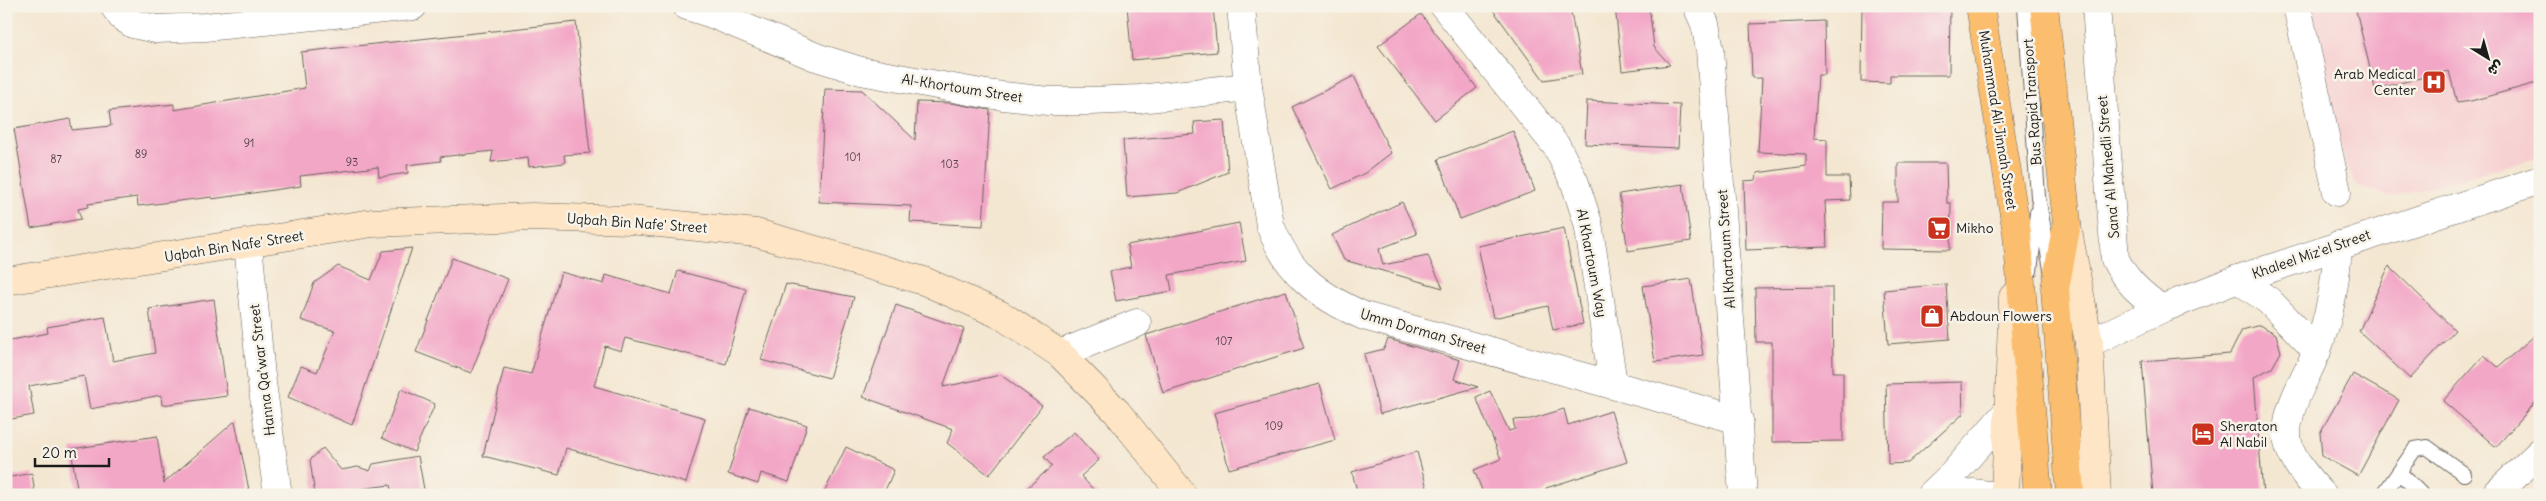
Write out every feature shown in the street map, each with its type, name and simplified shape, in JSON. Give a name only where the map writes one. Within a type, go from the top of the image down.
[{"type":"main road","name":"Muhammad Ali Jinnah Street","points":[[1980,6],[2017,234],[2038,495]]},
{"type":"main road","points":[[2044,6],[2067,223],[2055,289],[2070,495]]},
{"type":"street","points":[[114,6],[122,17],[133,24],[156,29],[205,27],[412,6]]},
{"type":"street","name":"Al-Khortoum Street","points":[[687,6],[712,14],[816,57],[861,70],[986,94],[1048,101],[1090,101],[1139,99],[1248,87]]},
{"type":"street","name":"Umm Dorman Street","points":[[1241,6],[1248,87],[1270,225],[1278,246],[1294,268],[1311,286],[1333,303],[1364,316],[1613,383],[1739,420]]},
{"type":"street","name":"Al Khartoum Way","points":[[1444,6],[1557,147],[1575,183],[1588,223],[1613,383]]},
{"type":"street","name":"Al Khartoum Street","points":[[1696,6],[1705,24],[1710,49],[1744,495]]},
{"type":"street","name":"Sana' Al Mahedli Street","points":[[2096,6],[2115,259],[2123,276],[2130,285],[2161,309]]},
{"type":"street","points":[[2297,6],[2337,192]]},
{"type":"street","name":"Khaleel Miz'el Street","points":[[2088,343],[2161,309],[2238,279],[2540,180]]},
{"type":"street","name":"Uqbah Bin Nafe' Street","points":[[6,281],[372,223],[532,217],[630,220],[756,233],[924,281],[1002,315],[1060,354],[1117,412],[1183,495]]},
{"type":"street","points":[[2067,223],[2088,343],[2097,495]]},
{"type":"street","name":"Muhammad Ali Jinnah Street","points":[[2005,495],[2007,412],[2017,234]]},
{"type":"street","name":"Hanna Qa’war Street","points":[[248,244],[261,376],[278,495]]},
{"type":"street","points":[[2323,495],[2298,465],[2287,434],[2292,406],[2317,351],[2336,280],[2338,245]]},
{"type":"street","points":[[2238,279],[2269,302],[2317,351]]},
{"type":"street","points":[[1060,354],[1137,323]]},
{"type":"street","points":[[1931,495],[1953,474],[2007,412]]},
{"type":"street","points":[[2495,495],[2540,452]]},
{"type":"street","points":[[1959,495],[1972,493],[1989,495]]},
{"type":"lane","name":"Bus Rapid Transport","points":[[2024,6],[2038,197],[2055,289]]},
{"type":"lane","name":"Bus Rapid Transport","points":[[2024,324],[2038,197]]},
{"type":"lane","points":[[2383,495],[2415,449],[2421,446],[2432,450],[2464,474]]},
{"type":"lane","points":[[2400,473],[2422,495]]},
{"type":"shaded area","name":"Arab Medical Center","points":[[2311,6],[2540,6],[2540,157],[2393,197],[2358,187],[2345,162]]},
{"type":"building","points":[[1127,6],[1213,6],[1217,52],[1132,60]]},
{"type":"building","points":[[1490,6],[1570,6],[1582,74],[1544,80]]},
{"type":"building","points":[[1615,6],[1649,6],[1654,47],[1670,65],[1622,71]]},
{"type":"building","points":[[1862,6],[1950,6],[1949,75],[1890,75],[1890,83],[1861,82]]},
{"type":"building","points":[[2355,6],[2540,6],[2540,82],[2457,103],[2449,71],[2375,89]]},
{"type":"building","points":[[1421,14],[1477,88],[1435,120],[1378,46]]},
{"type":"building","points":[[1824,21],[1825,75],[1818,75],[1814,138],[1827,139],[1827,177],[1849,177],[1850,200],[1825,201],[1827,247],[1746,250],[1744,181],[1756,180],[1757,173],[1806,166],[1806,154],[1758,152],[1762,78],[1752,78],[1750,24]]},
{"type":"building","points":[[576,22],[590,153],[564,155],[565,163],[529,167],[528,158],[491,162],[493,151],[440,157],[441,161],[407,165],[408,173],[379,177],[378,167],[300,176],[301,186],[212,199],[212,197],[138,206],[137,197],[88,204],[88,207],[78,209],[81,219],[31,228],[14,129],[70,119],[72,130],[111,126],[109,111],[174,104],[174,110],[305,88],[301,52]]},
{"type":"building","points":[[1354,76],[1391,153],[1365,173],[1332,189],[1292,107]]},
{"type":"building","points":[[825,89],[862,90],[915,140],[917,102],[951,103],[990,110],[983,226],[910,222],[911,206],[819,202]]},
{"type":"building","points":[[1587,101],[1680,105],[1678,148],[1585,144]]},
{"type":"building","points":[[1224,120],[1228,172],[1177,193],[1127,197],[1123,140],[1195,134],[1194,122]]},
{"type":"building","points":[[1513,131],[1535,191],[1460,219],[1438,159]]},
{"type":"building","points":[[1898,163],[1946,163],[1947,203],[1951,203],[1950,250],[1881,249],[1882,202],[1898,202]]},
{"type":"building","points":[[1683,184],[1691,241],[1628,251],[1619,194]]},
{"type":"building","points":[[1402,202],[1417,234],[1379,249],[1383,265],[1428,256],[1443,288],[1344,260],[1332,235]]},
{"type":"building","points":[[1239,223],[1246,261],[1169,275],[1172,291],[1116,301],[1110,271],[1131,267],[1127,245]]},
{"type":"building","points":[[1564,228],[1583,324],[1553,330],[1548,306],[1493,318],[1478,246]]},
{"type":"building","points":[[412,248],[352,425],[288,397],[301,366],[317,372],[335,331],[301,320],[314,283],[338,266],[371,280],[383,251]]},
{"type":"building","points":[[452,258],[508,279],[471,373],[416,352]]},
{"type":"building","points":[[2389,266],[2455,330],[2410,379],[2359,331]]},
{"type":"building","points":[[678,271],[746,289],[726,364],[625,338],[621,351],[605,346],[594,386],[705,418],[686,483],[566,448],[559,475],[483,456],[504,368],[531,374],[561,272],[604,284],[606,275],[671,294]]},
{"type":"building","points":[[1691,279],[1703,355],[1655,362],[1643,286]]},
{"type":"building","points":[[786,284],[854,297],[829,378],[761,360]]},
{"type":"building","points":[[1946,284],[1950,339],[1888,344],[1884,290]]},
{"type":"building","points":[[1832,287],[1833,372],[1843,372],[1843,441],[1772,442],[1772,342],[1756,342],[1755,288]]},
{"type":"building","points":[[1286,291],[1304,348],[1163,393],[1146,335]]},
{"type":"building","points":[[214,299],[227,396],[162,405],[161,395],[90,409],[84,376],[29,386],[34,415],[6,420],[6,341],[48,333],[47,327],[105,317],[113,361],[155,353],[149,309]]},
{"type":"building","points":[[896,305],[964,329],[943,387],[1001,375],[1042,406],[989,475],[947,443],[953,429],[863,397]]},
{"type":"building","name":"Sheraton Al Nabil","points":[[2260,325],[2276,334],[2281,352],[2272,368],[2254,377],[2263,495],[2153,495],[2142,361],[2230,354],[2242,330]]},
{"type":"building","points":[[2540,331],[2540,397],[2496,447],[2443,401],[2484,355],[2498,367]]},
{"type":"building","points":[[1388,339],[1460,360],[1454,379],[1478,387],[1380,414],[1364,354],[1384,349]]},
{"type":"building","points":[[2353,374],[2399,400],[2358,476],[2322,456],[2320,433]]},
{"type":"building","points":[[1962,382],[1963,414],[1908,463],[1888,464],[1886,384]]},
{"type":"building","points":[[1320,384],[1335,440],[1229,469],[1214,413]]},
{"type":"building","points":[[401,389],[435,404],[414,452],[382,438]]},
{"type":"building","points":[[1490,391],[1509,431],[1515,429],[1513,420],[1531,419],[1564,409],[1568,425],[1611,411],[1627,462],[1546,488],[1546,491],[1537,495],[1484,495],[1474,470],[1501,459],[1476,397]]},
{"type":"building","points":[[749,407],[807,425],[789,482],[761,473],[758,484],[728,474]]},
{"type":"building","points":[[235,421],[250,495],[78,495],[71,449],[157,436],[164,483]]},
{"type":"building","points":[[1074,432],[1099,460],[1081,476],[1098,495],[1019,495],[1052,466],[1044,457]]},
{"type":"building","points":[[846,447],[894,470],[883,495],[823,495]]},
{"type":"building","points":[[323,448],[341,470],[358,467],[370,471],[373,464],[418,456],[425,495],[392,495],[390,485],[315,495],[310,460]]},
{"type":"building","points":[[1417,452],[1429,495],[1358,495],[1352,472]]},
{"type":"building","points":[[32,473],[35,495],[6,495],[6,478]]},
{"type":"place","name":"Arab Medical Center","points":[[2434,82]]},
{"type":"place","name":"Mikho","points":[[1939,228]]},
{"type":"place","name":"Abdoun Flowers","points":[[1932,316]]},
{"type":"place","name":"Sheraton Al Nabil","points":[[2203,434]]}]
